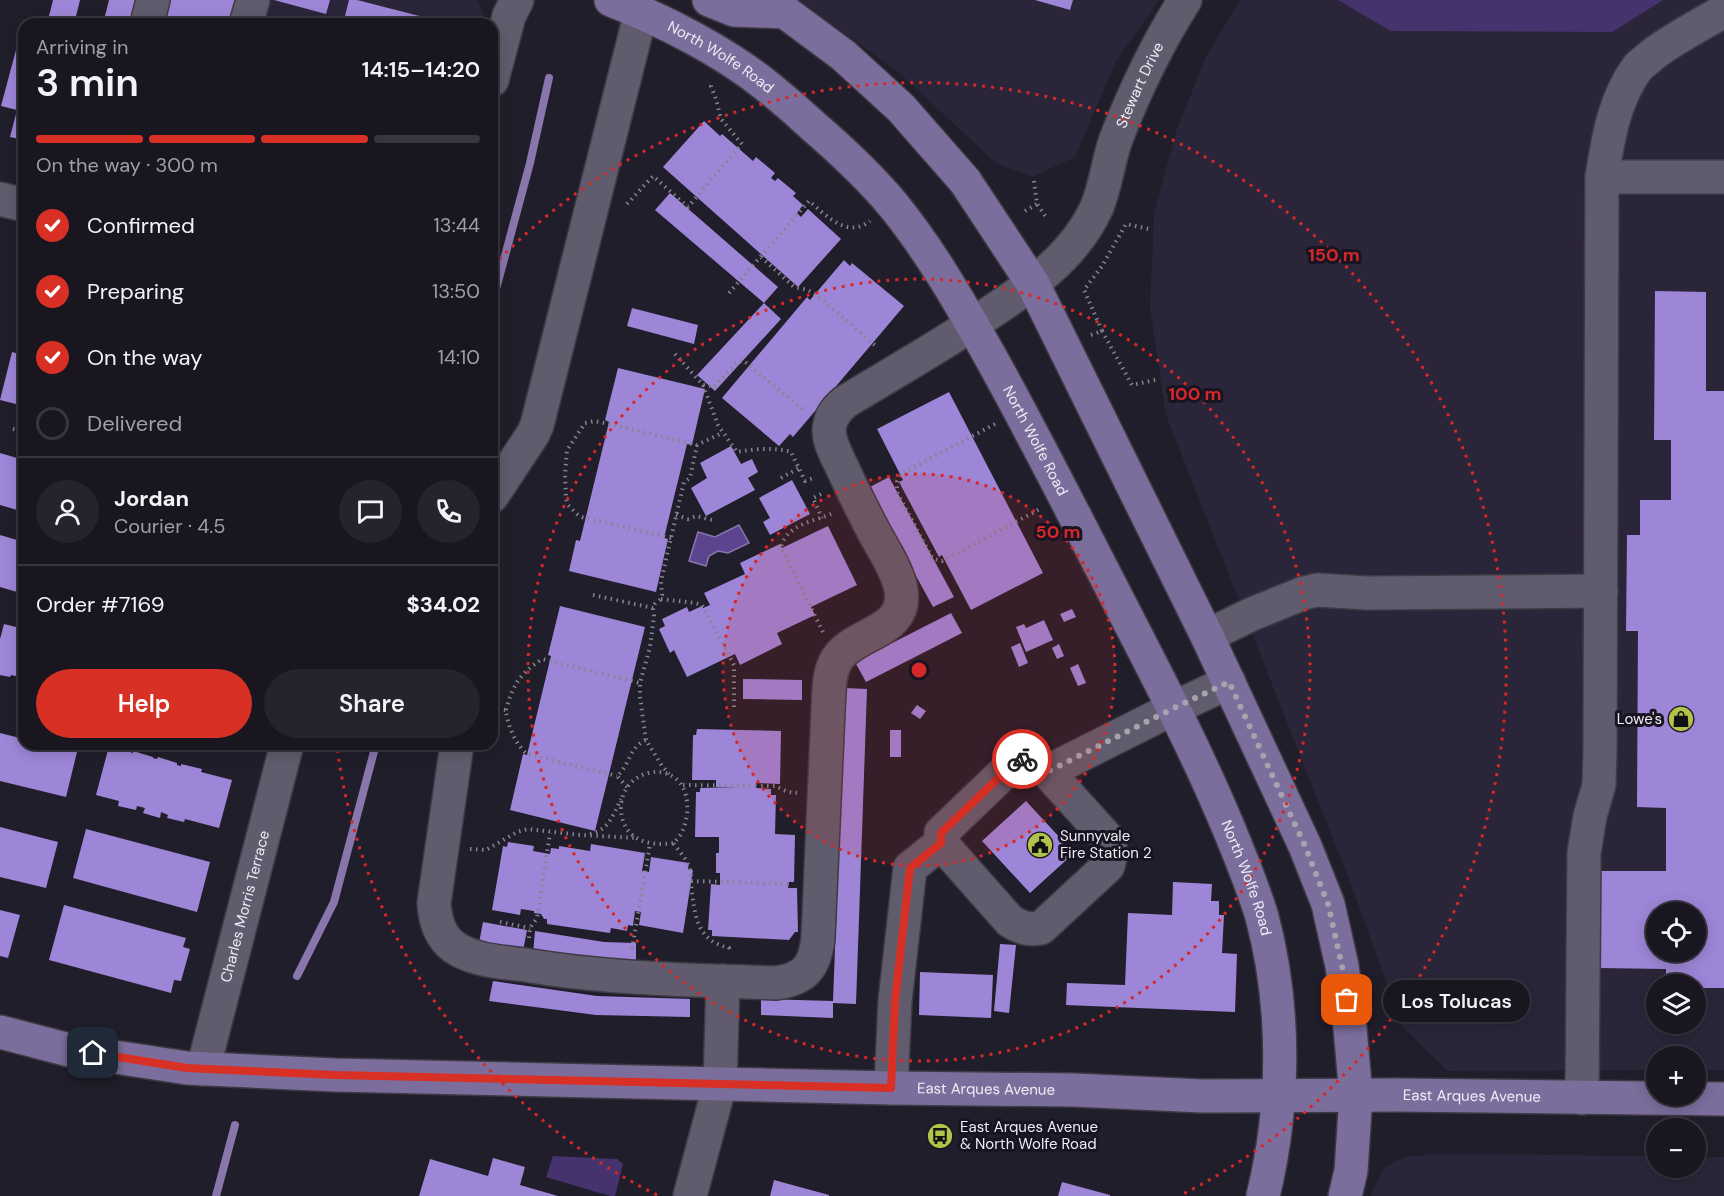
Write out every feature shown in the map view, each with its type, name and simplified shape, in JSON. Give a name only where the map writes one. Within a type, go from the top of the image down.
[{"type":"main road","name":"North Wolfe Road","points":[[611,0],[641,12],[724,56],[767,85],[838,147],[893,205],[937,265],[1020,411],[1174,708],[1213,790],[1245,868],[1262,918],[1279,1017],[1279,1095],[1268,1177],[1263,1196]]},
{"type":"main road","points":[[709,0],[734,10],[775,6],[843,56],[901,108],[965,181],[1033,284],[1229,682],[1305,846],[1328,904],[1342,966],[1356,1095],[1351,1171],[1346,1196]]},
{"type":"main road","name":"East Arques Avenue","points":[[0,1032],[69,1050],[163,1064],[202,1069],[335,1075],[1074,1090],[1202,1096],[1356,1095],[1724,1099]]},
{"type":"street","points":[[148,18],[153,0]]},
{"type":"street","points":[[248,18],[253,0]]},
{"type":"street","points":[[498,57],[509,16],[518,0]]},
{"type":"street","name":"Stewart Drive","points":[[829,431],[835,411],[845,402],[972,325],[1033,284],[1078,239],[1097,208],[1115,142],[1136,91],[1158,44],[1185,0]]},
{"type":"street","points":[[1582,1098],[1584,853],[1590,816],[1599,785],[1602,177],[1607,142],[1615,111],[1639,66],[1663,47],[1724,11]]},
{"type":"street","points":[[498,487],[537,425],[641,12]]},
{"type":"street","points":[[1602,177],[1724,177]]},
{"type":"street","points":[[0,199],[18,204]]},
{"type":"street","points":[[456,750],[434,903],[437,921],[444,937],[454,947],[492,961],[627,976],[776,983],[796,978],[804,973],[810,966],[817,948],[830,687],[836,660],[846,650],[888,624],[898,612],[901,604],[900,585],[894,568],[842,492],[829,431]]},
{"type":"street","points":[[1207,636],[1252,614],[1317,590],[1367,593],[1601,591]]},
{"type":"street","points":[[1047,772],[1229,682]]},
{"type":"street","name":"Charles Morris Terrace","points":[[202,1069],[285,750]]},
{"type":"street","points":[[1022,759],[1042,766],[1109,840],[1111,854],[1108,866],[1041,928],[1030,930],[1010,921],[941,843],[941,833],[1014,763],[1022,759]]},
{"type":"street","points":[[891,1088],[895,1001],[910,868],[941,843]]},
{"type":"street","points":[[690,1196],[720,1084],[726,981]]},
{"type":"path","points":[[627,204],[653,176],[688,207],[742,144],[721,119],[717,99],[711,86],[724,56]]},
{"type":"path","points":[[1034,181],[1037,204],[1046,217]]},
{"type":"path","points":[[729,293],[809,201],[838,225],[851,227],[866,225],[893,205]]},
{"type":"path","points":[[1025,211],[1037,204]]},
{"type":"path","points":[[1149,229],[1126,224],[1102,266],[1083,290],[1102,331],[1132,385],[1159,379]]},
{"type":"path","points":[[761,256],[795,286],[819,297],[902,368]]},
{"type":"path","points":[[1090,335],[1102,331]]},
{"type":"path","points":[[675,354],[703,385],[722,433],[737,452],[783,449],[791,452],[805,481],[813,478],[842,492]]},
{"type":"path","points":[[703,385],[714,387],[737,362],[744,361],[829,431]]},
{"type":"path","points":[[1020,411],[901,474],[897,482],[897,492],[916,529],[931,556],[942,561],[1065,496]]},
{"type":"path","points":[[671,538],[577,514],[568,505],[566,499],[567,450],[585,423],[595,421],[698,445],[722,433]]},
{"type":"path","points":[[13,429],[18,430]]},
{"type":"path","points":[[669,774],[646,740],[640,683],[650,647],[653,608],[661,599],[661,581],[676,515],[684,482],[690,478],[698,445]]},
{"type":"path","points":[[781,478],[799,468]]},
{"type":"path","points":[[836,660],[781,547],[783,539],[799,525],[822,518],[842,492]]},
{"type":"path","points":[[822,518],[813,498],[842,492]]},
{"type":"path","points":[[676,515],[688,519],[696,516],[712,520]]},
{"type":"path","points":[[593,595],[653,608]]},
{"type":"path","points":[[661,599],[702,605],[734,665],[734,710]]},
{"type":"path","points":[[627,787],[617,776],[527,754],[517,743],[507,710],[517,680],[542,659],[640,683]]},
{"type":"path","points":[[498,709],[507,710]]},
{"type":"path","points":[[617,776],[622,772],[639,743],[646,740]]},
{"type":"path","points":[[580,836],[595,833],[608,825],[624,792],[627,787],[643,775],[656,772],[674,776],[682,785],[687,797],[686,821],[680,836],[673,843],[650,844],[637,838],[625,827],[621,805],[624,792]]},
{"type":"path","points":[[682,785],[775,786],[792,793],[824,794]]},
{"type":"path","points":[[443,844],[481,851],[517,832],[528,829],[580,836],[637,838]]},
{"type":"path","points":[[525,965],[530,928],[537,918],[550,833]]},
{"type":"path","points":[[673,843],[688,864],[694,907],[702,932],[721,946],[729,948],[726,981]]},
{"type":"path","points":[[627,976],[650,844]]},
{"type":"path","points":[[691,881],[821,885]]},
{"type":"path","points":[[500,922],[530,928]]},
{"type":"shaded area","points":[[110,0],[477,0],[483,18],[105,18]]},
{"type":"shaded area","points":[[799,0],[1159,0],[1115,63],[1075,157],[1033,177],[997,164],[897,71]]},
{"type":"shaded area","points":[[1240,0],[1724,0],[1724,1070],[1706,1070],[1706,1046],[1646,1046],[1646,1070],[1448,1071],[1403,1027],[1350,882],[1166,415],[1150,308],[1154,214],[1176,132],[1205,59]]},
{"type":"shaded area","points":[[1338,0],[1663,0],[1612,32],[1391,31]]},
{"type":"shaded area","points":[[739,525],[749,543],[728,553],[718,551],[709,556],[706,566],[689,561],[698,532],[715,537]]},
{"type":"shaded area","points":[[1436,1154],[1646,1156],[1646,1178],[1706,1178],[1706,1157],[1724,1157],[1724,1196],[1371,1196],[1383,1168],[1405,1157]]},
{"type":"shaded area","points":[[553,1156],[617,1159],[623,1164],[615,1196],[546,1177]]},
{"type":"building","points":[[53,0],[80,0],[76,18],[48,18]]},
{"type":"building","points":[[109,0],[142,0],[137,18],[104,18]]},
{"type":"building","points":[[168,0],[235,0],[230,18],[163,18]]},
{"type":"building","points":[[274,0],[330,0],[326,14]]},
{"type":"building","points":[[349,0],[357,0],[427,18],[344,18]]},
{"type":"building","points":[[1035,0],[1073,0],[1070,10]]},
{"type":"building","points":[[18,42],[18,139],[10,137],[17,110],[1,106]]},
{"type":"building","points":[[704,121],[753,161],[756,157],[775,173],[771,178],[775,181],[778,178],[796,193],[793,196],[803,205],[797,213],[801,217],[808,209],[841,239],[798,287],[663,167]]},
{"type":"building","points":[[670,193],[778,287],[764,303],[655,210]]},
{"type":"building","points":[[844,260],[850,266],[852,263],[904,306],[793,437],[790,434],[779,446],[722,398],[807,297],[810,300]]},
{"type":"building","name":"Lowe's","points":[[1655,291],[1706,292],[1706,391],[1724,391],[1724,988],[1706,988],[1706,974],[1666,974],[1666,969],[1600,968],[1601,871],[1666,871],[1666,808],[1637,807],[1638,631],[1626,631],[1627,535],[1640,535],[1640,500],[1671,500],[1671,440],[1654,440]]},
{"type":"building","points":[[764,303],[781,319],[715,391],[697,375]]},
{"type":"building","points":[[632,308],[698,325],[694,344],[627,326]]},
{"type":"building","points":[[12,352],[18,354],[18,404],[0,400]]},
{"type":"building","points":[[618,368],[705,389],[692,445],[687,444],[664,538],[668,539],[656,592],[569,571],[576,540],[580,541],[609,422],[605,420]]},
{"type":"building","points":[[949,392],[1043,573],[971,610],[942,555],[939,557],[899,482],[903,480],[877,429]]},
{"type":"building","points":[[731,446],[741,464],[752,459],[758,472],[748,478],[755,490],[706,516],[691,488],[707,478],[700,463]]},
{"type":"building","points":[[0,453],[18,458],[18,510],[0,505]]},
{"type":"building","points":[[889,477],[954,597],[933,607],[868,488]]},
{"type":"building","points":[[792,480],[810,514],[770,535],[763,522],[770,518],[759,498]]},
{"type":"building","points":[[828,526],[857,585],[811,607],[815,615],[777,633],[782,644],[740,665],[735,654],[687,677],[674,650],[670,653],[659,629],[665,626],[662,619],[687,607],[689,612],[710,605],[704,593],[745,574],[740,563],[780,544],[782,548]]},
{"type":"building","points":[[0,535],[18,540],[18,592],[0,587]]},
{"type":"building","points":[[560,606],[645,627],[595,831],[510,810],[523,754],[527,755],[551,656],[548,655]]},
{"type":"building","points":[[1072,609],[1076,617],[1064,622],[1060,614]]},
{"type":"building","points":[[951,613],[962,633],[866,682],[855,662]]},
{"type":"building","points":[[1044,620],[1053,640],[1026,652],[1016,627],[1024,624],[1026,628]]},
{"type":"building","points":[[4,624],[18,628],[18,677],[0,675],[0,639]]},
{"type":"building","points":[[1020,643],[1028,663],[1019,667],[1011,647]]},
{"type":"building","points":[[1059,644],[1064,656],[1057,659],[1052,648]]},
{"type":"building","points":[[1078,664],[1086,683],[1078,686],[1070,668]]},
{"type":"building","points":[[743,679],[802,680],[802,700],[743,699]]},
{"type":"building","points":[[845,688],[867,689],[856,1004],[833,1003],[833,1018],[761,1015],[761,999],[833,1001]]},
{"type":"building","points":[[917,705],[926,711],[920,719],[911,713]]},
{"type":"building","points":[[697,729],[781,731],[780,784],[756,783],[756,788],[771,789],[771,795],[776,795],[775,834],[795,835],[794,882],[789,882],[788,888],[797,888],[798,932],[795,932],[789,940],[712,936],[712,930],[708,930],[711,884],[720,885],[720,873],[716,873],[719,837],[695,837],[696,792],[700,792],[700,788],[740,787],[716,787],[716,780],[692,780],[693,735],[696,735]]},
{"type":"building","points":[[890,730],[901,730],[901,757],[890,757]]},
{"type":"building","points":[[0,733],[18,738],[18,750],[77,752],[66,797],[0,781]]},
{"type":"building","points":[[108,750],[133,753],[133,751],[157,759],[158,757],[177,763],[177,765],[202,769],[201,772],[232,780],[219,828],[185,819],[184,822],[167,818],[168,815],[161,812],[160,818],[143,813],[145,808],[137,806],[136,810],[118,806],[119,801],[96,795]]},
{"type":"building","points":[[1026,801],[1074,853],[1030,893],[982,841]]},
{"type":"building","points":[[0,827],[58,842],[46,888],[0,877]]},
{"type":"building","points":[[86,829],[210,862],[197,912],[73,878]]},
{"type":"building","points":[[508,842],[534,846],[533,851],[550,854],[551,848],[559,849],[559,846],[590,851],[591,844],[645,853],[642,871],[649,872],[651,857],[689,863],[688,869],[693,870],[683,933],[639,925],[641,912],[635,911],[633,926],[628,925],[627,931],[611,928],[610,933],[547,924],[547,919],[534,911],[521,909],[520,915],[492,910],[503,846],[507,847]]},
{"type":"building","points":[[1173,882],[1212,884],[1211,901],[1219,901],[1219,915],[1224,915],[1222,953],[1237,954],[1235,1012],[1066,1005],[1067,983],[1125,985],[1128,913],[1172,915]]},
{"type":"building","points":[[64,905],[186,938],[183,947],[190,949],[181,981],[174,980],[171,993],[49,960]]},
{"type":"building","points":[[0,910],[20,915],[8,958],[0,956]]},
{"type":"building","points":[[483,922],[527,930],[523,951],[479,943]]},
{"type":"building","points":[[535,931],[604,942],[636,943],[636,964],[533,954]]},
{"type":"building","points":[[1000,944],[1016,945],[1009,1013],[994,1011]]},
{"type":"building","points":[[920,972],[993,975],[991,1018],[919,1015]]},
{"type":"building","points":[[493,981],[597,996],[690,999],[690,1017],[596,1015],[489,1001]]},
{"type":"building","points":[[493,1158],[525,1167],[520,1185],[558,1196],[419,1196],[430,1159],[488,1176]]},
{"type":"building","points":[[774,1180],[829,1195],[829,1196],[770,1196]]},
{"type":"building","points":[[1062,1182],[1110,1195],[1110,1196],[1058,1196]]},
{"type":"waterway","points":[[498,282],[530,163],[549,78]]},
{"type":"waterway","points":[[297,976],[334,902],[374,750]]},
{"type":"waterway","points":[[216,1196],[235,1125]]},
{"type":"way so far","points":[[1022,759],[1042,766],[1047,772],[1229,682],[1305,846],[1328,904],[1347,1000]]},
{"type":"place","name":"Lowe's","points":[[1681,719]]},
{"type":"place","name":"Sunnyvale Fire Station 2","points":[[1040,845]]},
{"type":"place","name":"Los Tolucas","points":[[1347,1000]]},
{"type":"place","name":"East Arques Avenue & North Wolfe Road","points":[[940,1136]]},
{"type":"route","points":[[93,1053],[187,1068],[335,1075],[891,1088],[895,1001],[910,868],[941,843],[941,833],[1014,763],[1022,759]]}]
